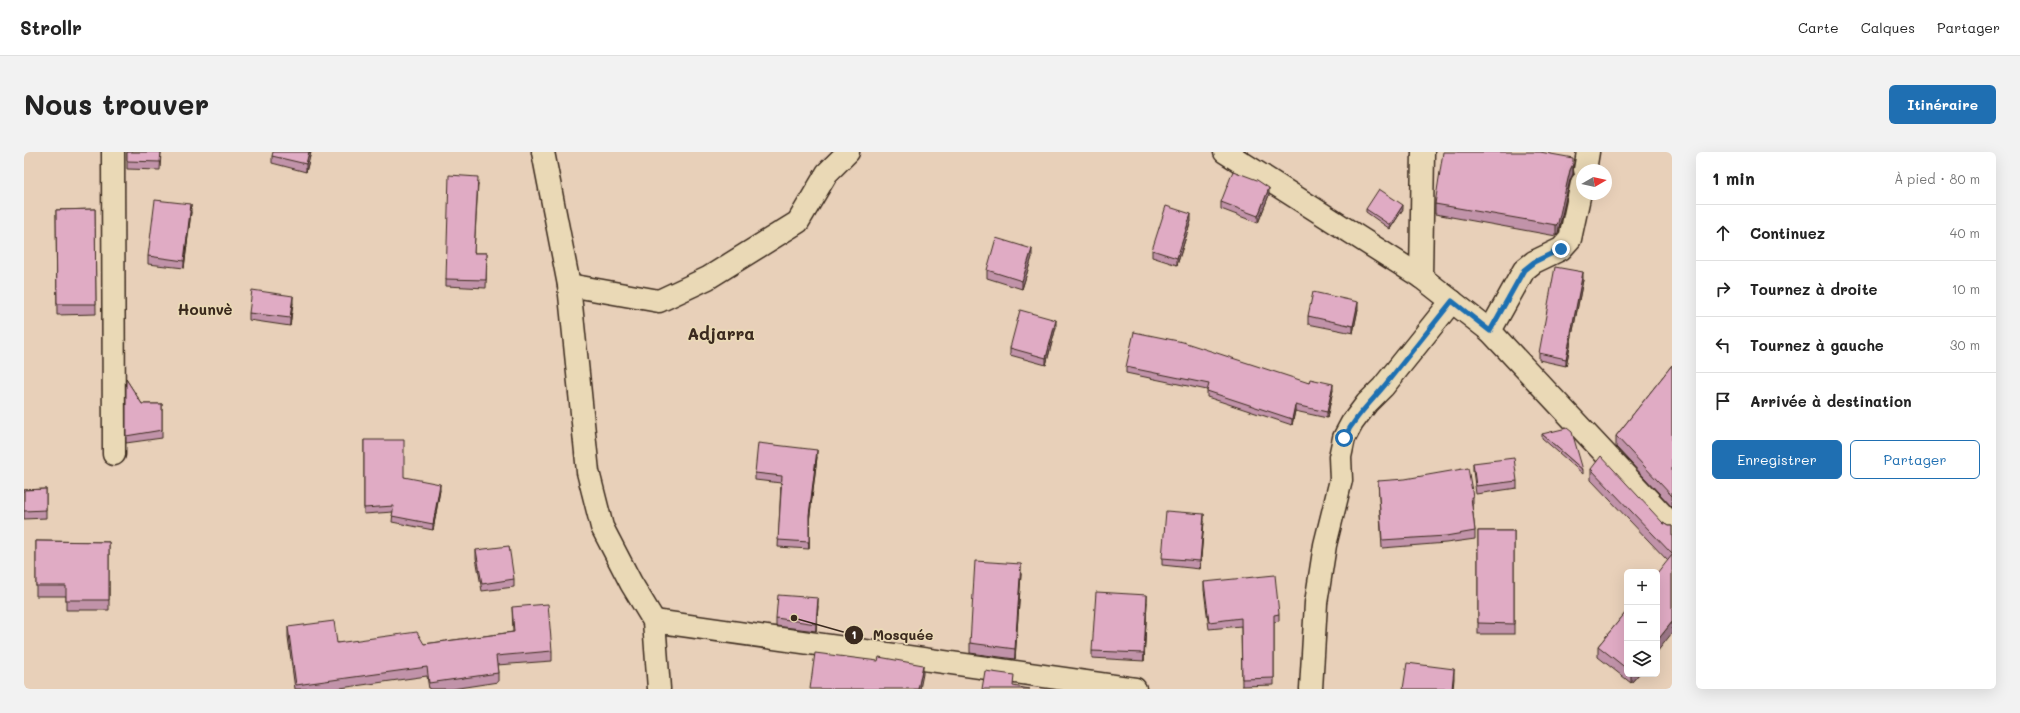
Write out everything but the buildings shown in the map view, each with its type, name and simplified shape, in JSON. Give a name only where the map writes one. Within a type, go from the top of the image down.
[{"type":"street","points":[[113,152],[114,454]]},
{"type":"street","points":[[543,152],[569,285],[588,472],[602,527],[631,584],[654,621],[659,689]]},
{"type":"street","points":[[569,285],[659,301],[708,278],[798,222],[827,173],[848,152]]},
{"type":"street","points":[[1225,152],[1421,277],[1490,331],[1672,524]]},
{"type":"street","points":[[1421,277],[1423,152]]},
{"type":"street","points":[[1586,164],[1588,152]]},
{"type":"street","points":[[1490,331],[1524,270],[1534,262],[1561,249],[1570,239],[1578,200]]},
{"type":"street","points":[[1311,689],[1316,603],[1325,545],[1341,480],[1340,457],[1344,438],[1352,423],[1363,408],[1383,387],[1452,301]]},
{"type":"street","points":[[654,621],[1135,689]]},
{"type":"place","name":"Mosquée","points":[[794,618]]},
{"type":"district","name":"Hounvè","points":[[205,310]]},
{"type":"district","name":"Adjarra","points":[[721,334]]},
{"type":"route","points":[[1344,438],[1352,423],[1367,403],[1383,387],[1452,301],[1490,331],[1524,270],[1534,262],[1561,249]]}]
